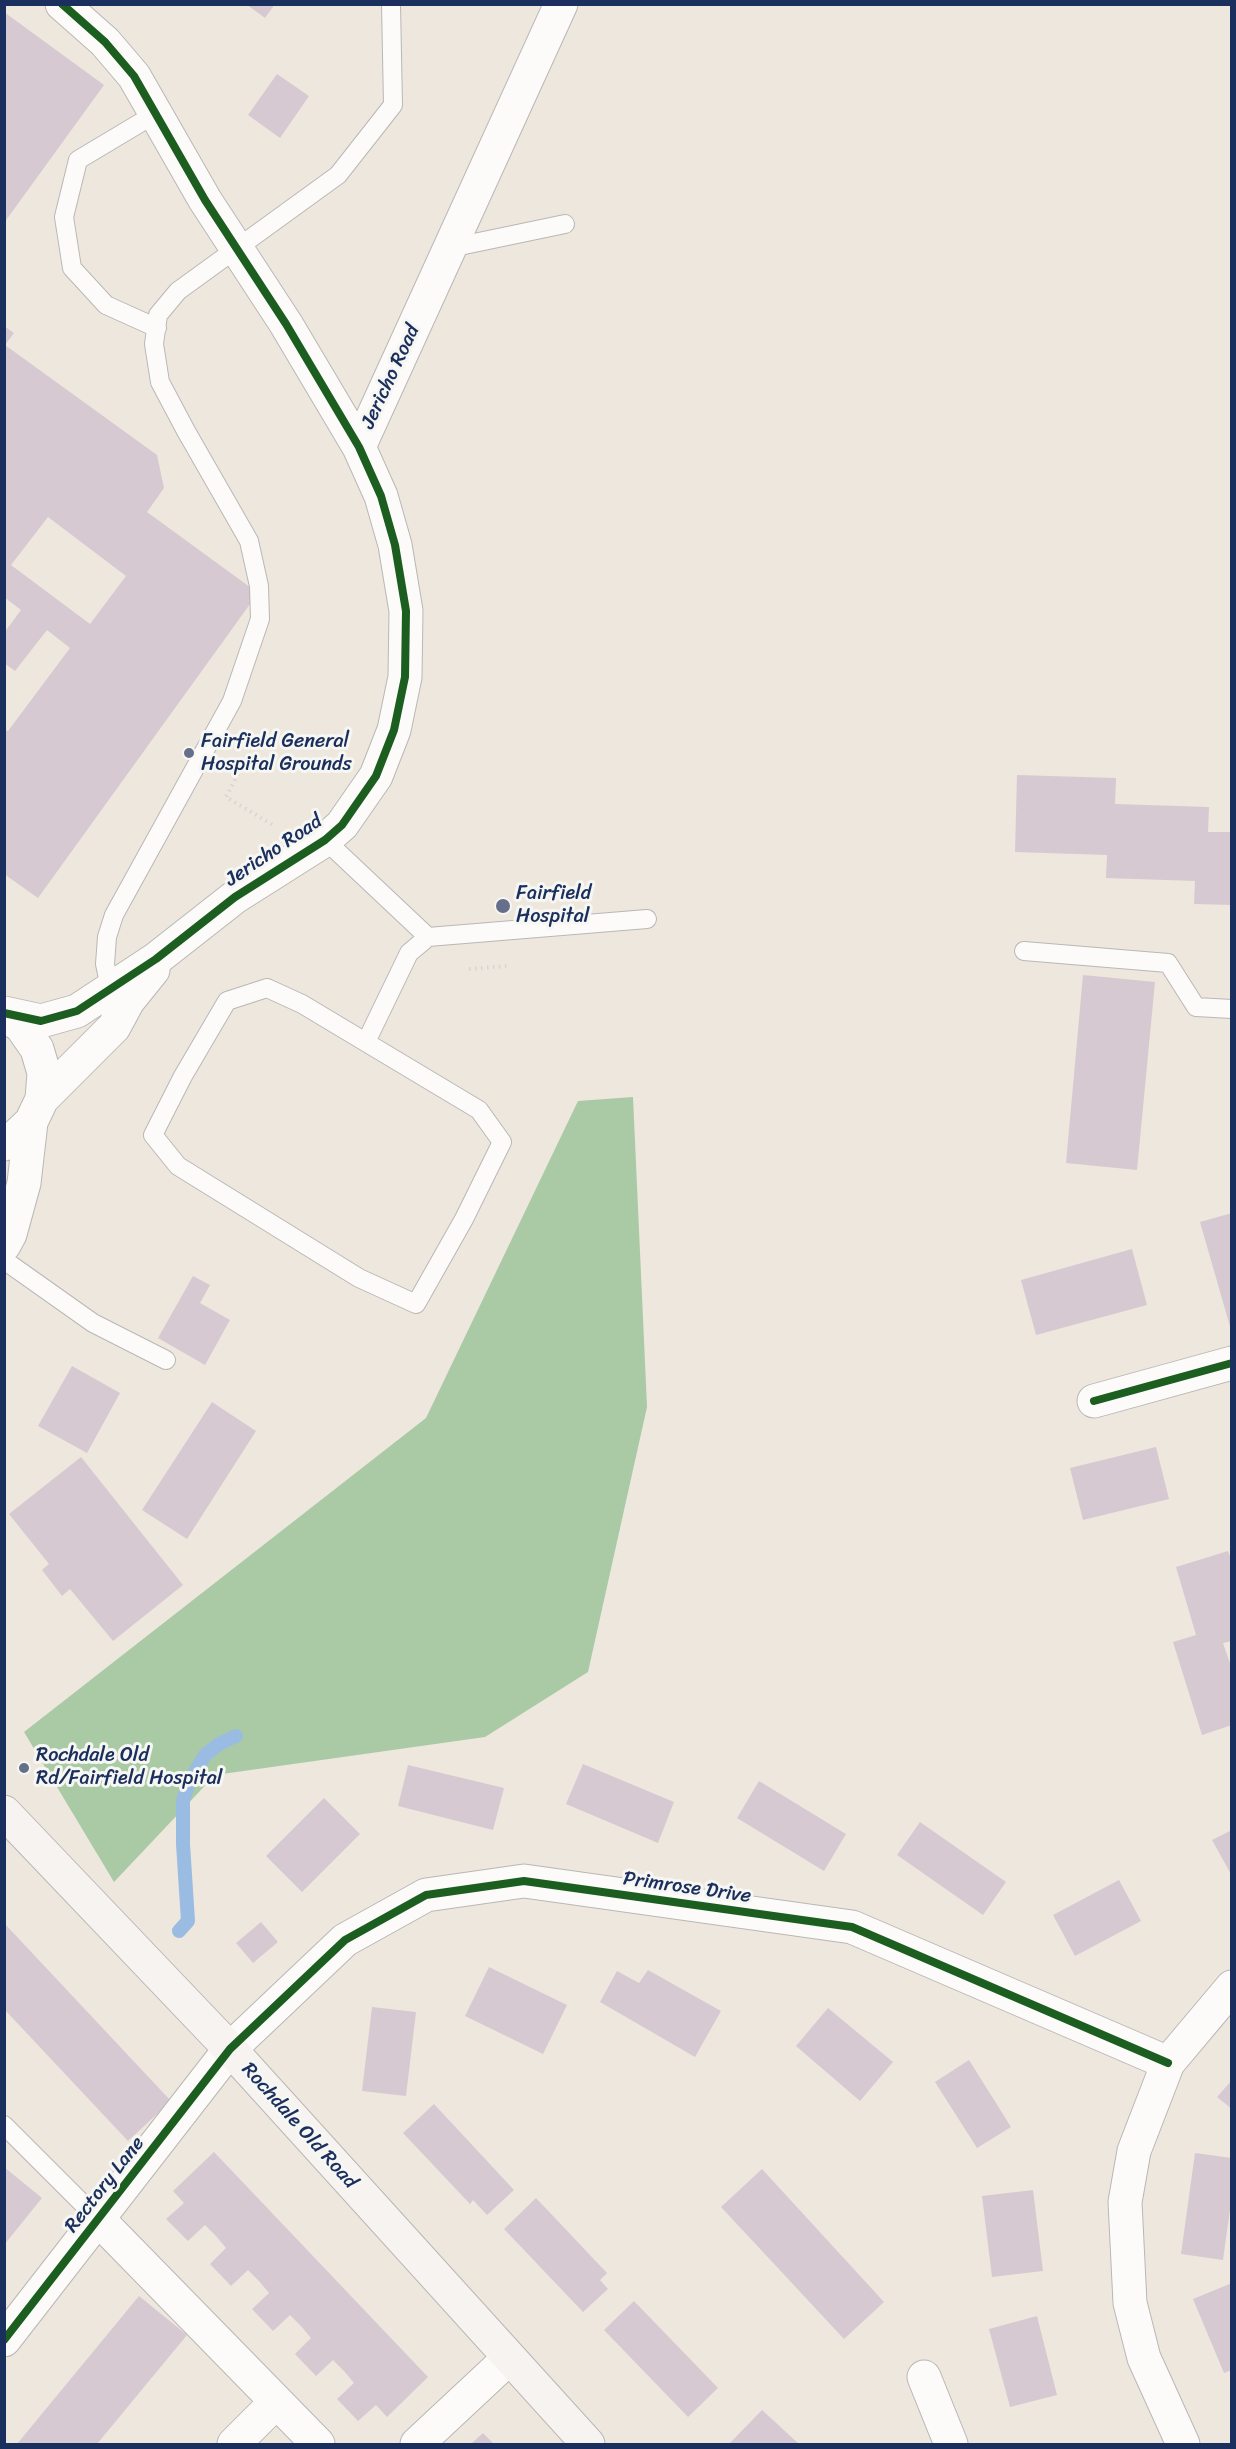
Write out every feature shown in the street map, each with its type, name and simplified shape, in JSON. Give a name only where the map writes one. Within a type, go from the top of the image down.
[{"type":"main road","name":"Rochdale Old Road","points":[[4,1812],[230,2049],[588,2445]]},
{"type":"street","points":[[62,4],[112,50],[134,76],[205,200],[333,400],[359,447]]},
{"type":"street","name":"Jericho Road","points":[[4,1014],[41,1021],[77,1011],[178,942],[235,897],[325,840],[342,825],[376,776],[394,730],[405,677],[406,611],[395,545],[381,496],[359,447],[561,4]]},
{"type":"street","points":[[4,1144],[12,1140],[63,1076],[97,1046],[114,1027],[128,1001],[178,942]]},
{"type":"street","points":[[4,1014],[21,1026],[38,1049],[44,1073],[24,1183],[10,1234],[4,1245]]},
{"type":"street","points":[[1094,1401],[1232,1363]]},
{"type":"street","name":"Primrose Drive","points":[[230,2049],[345,1940],[426,1895],[524,1881],[852,1928],[1168,2064]]},
{"type":"street","points":[[1184,2445],[1144,2358],[1130,2303],[1125,2202],[1134,2151],[1168,2064],[1232,1987]]},
{"type":"street","name":"Rectory Lane","points":[[4,2340],[230,2049]]},
{"type":"street","name":"Rectory Lane","points":[[99,2220],[318,2445]]},
{"type":"street","points":[[417,2445],[508,2359]]},
{"type":"street","points":[[924,2377],[951,2445]]},
{"type":"street","points":[[234,2445],[276,2402]]},
{"type":"lane","points":[[110,988],[105,964],[107,937],[114,915],[232,701],[260,619],[259,586],[249,541],[160,382],[154,344],[159,315],[178,291],[338,175],[393,105],[391,4]]},
{"type":"lane","points":[[155,114],[78,160],[64,217],[72,268],[106,305],[156,328]]},
{"type":"lane","points":[[450,248],[565,224]]},
{"type":"lane","points":[[325,840],[428,937]]},
{"type":"lane","points":[[366,1042],[410,953],[428,937],[647,919]]},
{"type":"lane","points":[[1024,951],[1168,963],[1196,1007],[1232,1009]]},
{"type":"lane","points":[[267,988],[302,1004],[366,1042],[479,1110],[502,1142],[464,1219],[416,1304],[359,1278],[178,1166],[153,1135],[183,1076],[227,1000],[267,988]]},
{"type":"lane","points":[[4,1260],[93,1323],[166,1360]]},
{"type":"lane","points":[[4,2125],[99,2220]]},
{"type":"path","points":[[238,774],[226,797],[253,813]]},
{"type":"green space","points":[[633,1097],[647,1407],[588,1672],[485,1737],[215,1775],[114,1882],[24,1732],[426,1418],[578,1101]]},
{"type":"building","points":[[246,4],[275,4],[265,18]]},
{"type":"building","points":[[4,12],[104,85],[4,223]]},
{"type":"building","points":[[277,74],[309,96],[280,138],[248,115]]},
{"type":"building","points":[[4,326],[14,333],[5,345],[157,455],[164,488],[147,512],[258,593],[38,898],[4,874],[4,729],[8,731],[70,648],[47,630],[15,671],[4,663],[4,633],[21,610],[4,597]],"holes":[[[48,517],[126,576],[90,624],[11,565]]]},
{"type":"building","points":[[1017,775],[1116,778],[1115,804],[1209,807],[1208,832],[1232,832],[1232,905],[1194,904],[1195,881],[1106,878],[1107,855],[1015,852]]},
{"type":"building","points":[[1083,975],[1155,982],[1137,1170],[1066,1163]]},
{"type":"building","points":[[1232,1213],[1232,1329],[1231,1330],[1200,1222]]},
{"type":"building","points":[[1132,1249],[1147,1305],[1036,1335],[1021,1280]]},
{"type":"building","points":[[193,1276],[210,1285],[200,1303],[230,1320],[205,1365],[158,1338]]},
{"type":"building","points":[[72,1366],[120,1393],[87,1453],[38,1426]]},
{"type":"building","points":[[212,1402],[256,1431],[187,1539],[142,1510]]},
{"type":"building","points":[[1156,1447],[1169,1499],[1083,1520],[1070,1468]]},
{"type":"building","points":[[81,1457],[183,1585],[113,1641],[70,1589],[62,1596],[42,1570],[49,1564],[9,1514]]},
{"type":"building","points":[[1228,1551],[1232,1562],[1232,1641],[1223,1643],[1232,1669],[1232,1725],[1202,1735],[1173,1642],[1196,1635],[1176,1567]]},
{"type":"building","points":[[583,1764],[674,1802],[658,1843],[566,1804]]},
{"type":"building","points":[[408,1765],[504,1788],[493,1830],[398,1806]]},
{"type":"building","points":[[759,1781],[846,1834],[824,1871],[737,1818]]},
{"type":"building","points":[[324,1798],[360,1834],[302,1892],[266,1856]]},
{"type":"building","points":[[920,1822],[1006,1882],[983,1915],[897,1855]]},
{"type":"building","points":[[1232,1830],[1232,1876],[1212,1840]]},
{"type":"building","points":[[1119,1880],[1141,1921],[1075,1956],[1053,1915]]},
{"type":"building","points":[[261,1922],[278,1942],[253,1963],[236,1943]]},
{"type":"building","points":[[4,1923],[171,2101],[128,2141],[4,2009]]},
{"type":"building","points":[[489,1967],[567,2005],[543,2054],[465,2016]]},
{"type":"building","points":[[648,1970],[721,2011],[695,2057],[600,2002],[617,1971],[639,1983]]},
{"type":"building","points":[[372,2007],[416,2012],[406,2096],[362,2091]]},
{"type":"building","points":[[828,2008],[893,2062],[860,2101],[796,2046]]},
{"type":"building","points":[[969,2060],[1011,2127],[977,2148],[935,2082]]},
{"type":"building","points":[[1232,2080],[1232,2109],[1217,2097]]},
{"type":"building","points":[[434,2104],[514,2190],[487,2215],[473,2200],[470,2204],[403,2133]]},
{"type":"building","points":[[214,2152],[428,2377],[387,2417],[376,2405],[358,2421],[337,2399],[354,2383],[344,2371],[333,2360],[316,2376],[295,2354],[311,2338],[301,2326],[290,2315],[273,2331],[252,2309],[269,2293],[259,2281],[248,2270],[231,2286],[210,2264],[226,2248],[216,2236],[205,2225],[188,2241],[166,2219],[184,2203],[173,2191]]},
{"type":"building","points":[[1195,2153],[1232,2158],[1232,2195],[1223,2260],[1181,2254]]},
{"type":"building","points":[[4,2167],[42,2198],[4,2245]]},
{"type":"building","points":[[762,2169],[884,2302],[844,2339],[721,2207]]},
{"type":"building","points":[[1033,2190],[1043,2271],[992,2277],[982,2196]]},
{"type":"building","points":[[536,2198],[607,2273],[600,2280],[608,2289],[583,2312],[504,2229]]},
{"type":"building","points":[[1232,2283],[1232,2370],[1224,2373],[1193,2299]]},
{"type":"building","points":[[139,2296],[187,2335],[97,2444],[17,2444]]},
{"type":"building","points":[[634,2301],[718,2388],[688,2417],[604,2330]]},
{"type":"building","points":[[1037,2316],[1057,2395],[1010,2407],[989,2329]]},
{"type":"building","points":[[762,2410],[799,2444],[729,2444]]},
{"type":"building","points":[[483,2433],[494,2444],[471,2444]]},
{"type":"waterway","points":[[179,1931],[188,1921],[183,1801],[189,1782],[205,1755],[219,1744],[236,1736]]},
{"type":"cycle path","points":[[4,1013],[41,1021],[77,1011],[156,959],[235,897],[325,840],[342,825],[376,776],[394,730],[405,677],[406,611],[395,545],[381,496],[359,447],[286,324],[205,200],[134,76],[105,42],[62,4]]},
{"type":"cycle path","points":[[1094,1401],[1232,1363]]},
{"type":"cycle path","points":[[4,2340],[230,2049],[345,1940],[426,1895],[524,1881],[852,1927],[1168,2063]]},
{"type":"place","name":"Fairfield General Hospital Grounds","points":[[189,753]]},
{"type":"place","name":"Fairfield Hospital","points":[[503,906]]},
{"type":"place","name":"Rochdale Old Rd/Fairfield Hospital","points":[[24,1768]]}]
